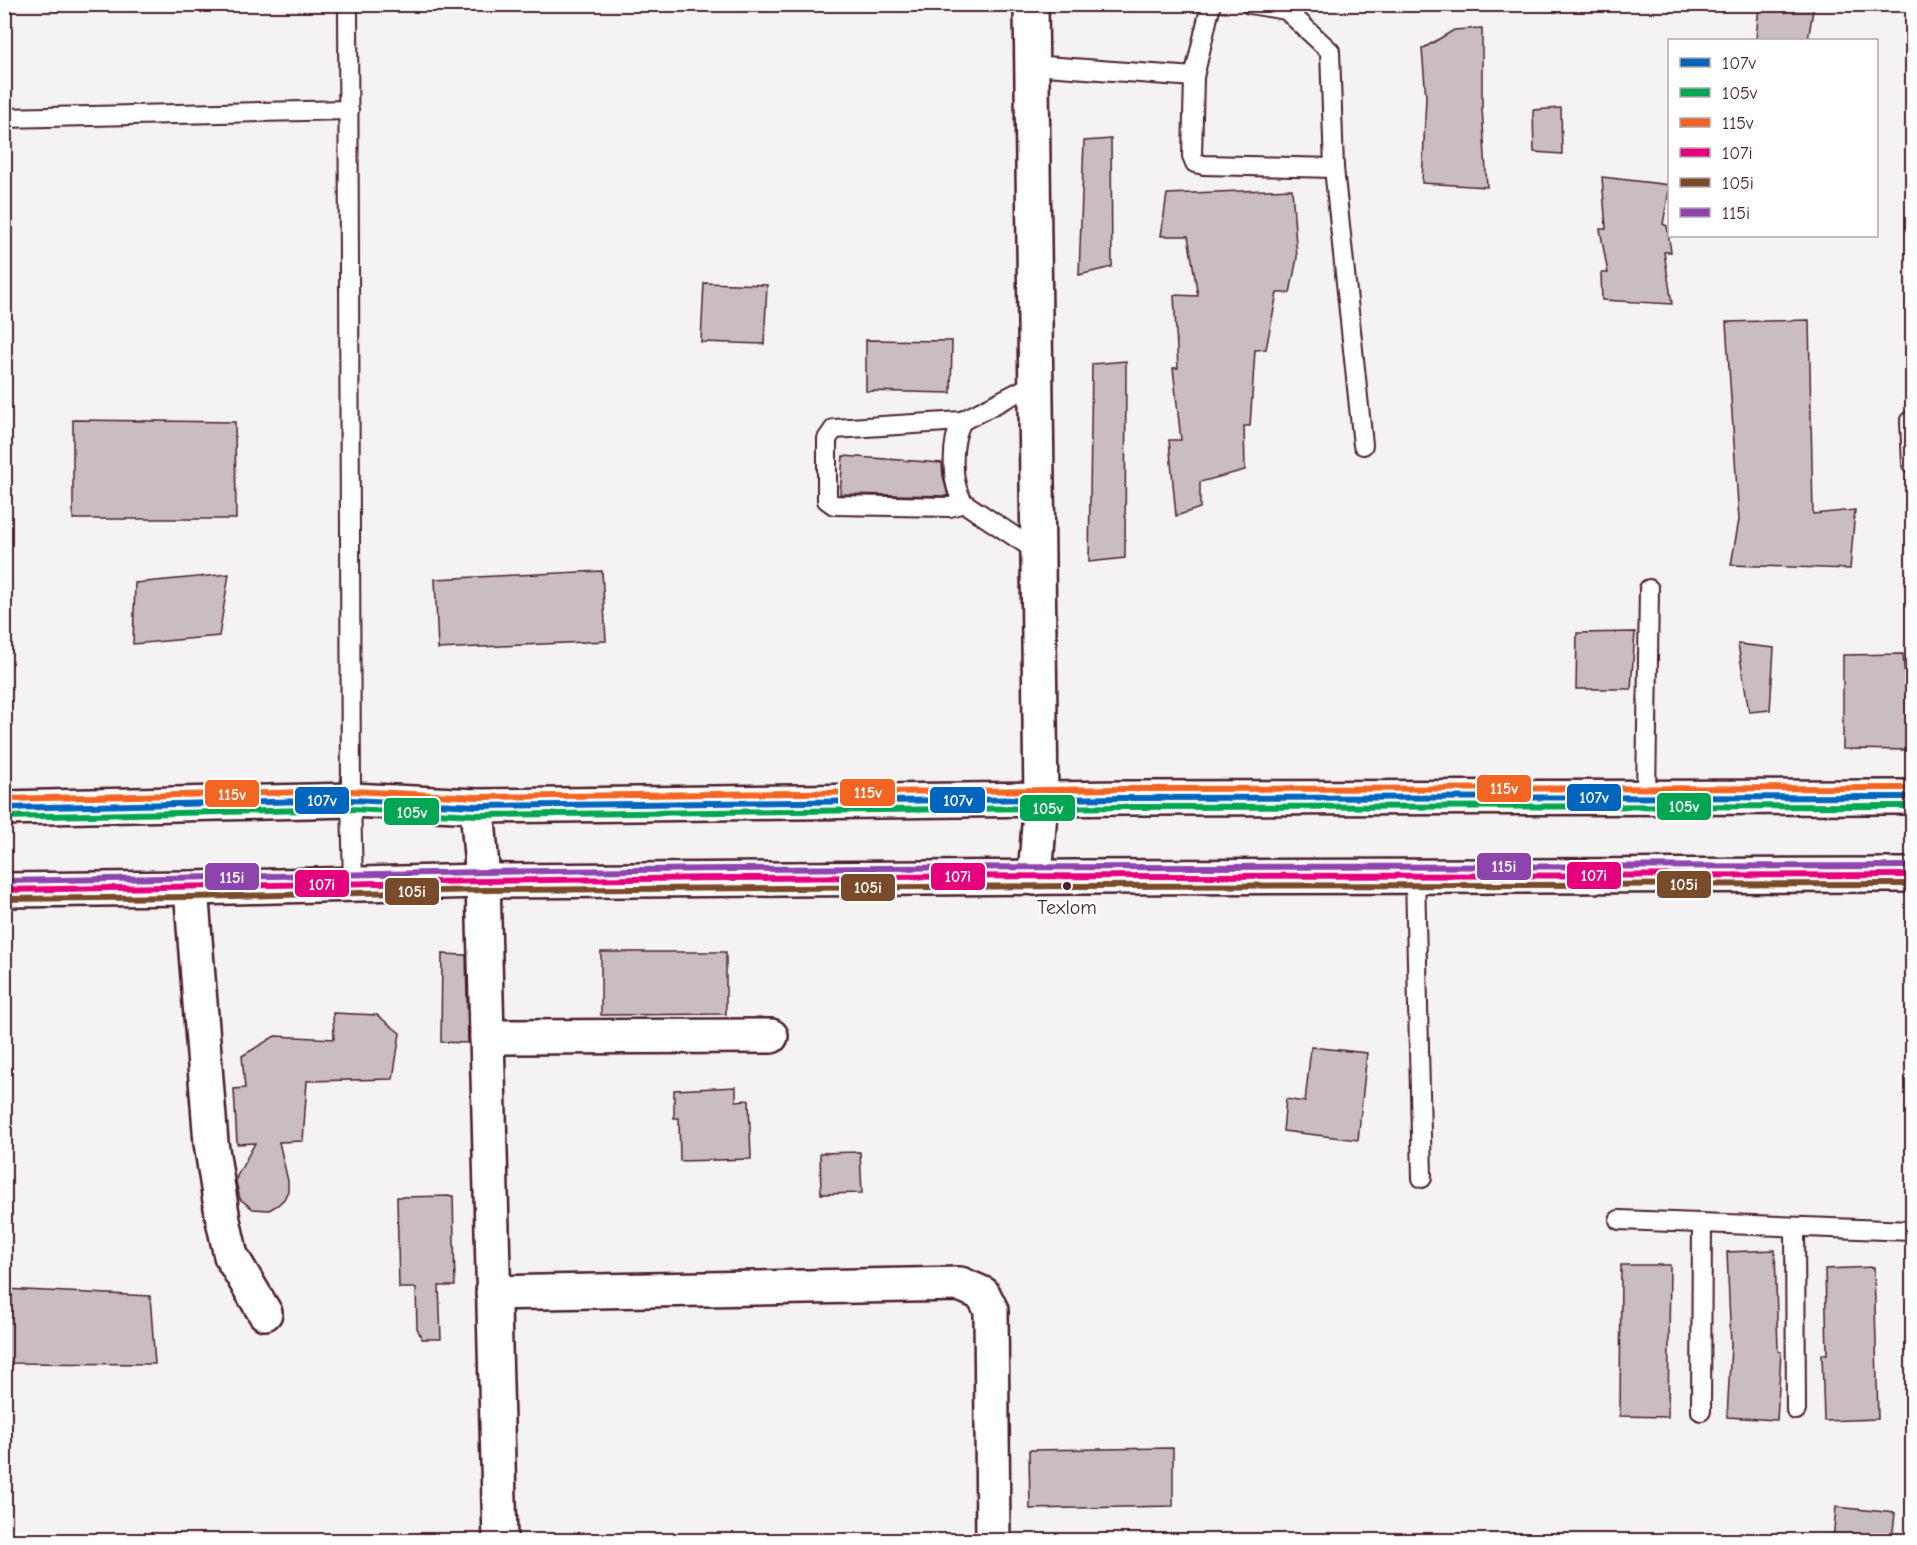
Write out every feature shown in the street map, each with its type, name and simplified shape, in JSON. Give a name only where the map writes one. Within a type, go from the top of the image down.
[{"type":"main road","points":[[1031,4],[1041,799],[1035,878]]},
{"type":"main road","points":[[4,808],[351,800],[477,806],[1041,799],[1912,796]]},
{"type":"main road","points":[[477,806],[483,881],[500,1540]]},
{"type":"main road","points":[[4,890],[483,881],[1912,875]]},
{"type":"main road","points":[[191,888],[211,1143],[223,1220],[231,1256],[265,1313]]},
{"type":"main road","points":[[487,1037],[771,1036]]},
{"type":"main road","points":[[493,1293],[960,1284],[983,1294],[991,1310],[993,1540]]},
{"type":"lane","points":[[348,4],[353,884]]},
{"type":"lane","points":[[1210,4],[1194,77],[1192,156],[1195,163],[1334,168]]},
{"type":"lane","points":[[1250,4],[1286,10],[1330,51],[1334,168],[1363,445]]},
{"type":"lane","points":[[1032,65],[1194,77]]},
{"type":"lane","points":[[4,118],[349,110]]},
{"type":"lane","points":[[964,503],[950,507],[834,505],[827,500],[827,439],[834,429],[962,421],[1036,383]]},
{"type":"lane","points":[[962,421],[958,428],[953,463],[959,498],[1038,552]]},
{"type":"lane","points":[[1910,421],[1912,465]]},
{"type":"lane","points":[[1646,797],[1649,589]]},
{"type":"lane","points":[[1415,876],[1422,1178]]},
{"type":"lane","points":[[1619,1220],[1912,1231]]},
{"type":"lane","points":[[1701,1411],[1702,1223]]},
{"type":"lane","points":[[1795,1227],[1796,1410]]},
{"type":"building","points":[[1759,4],[1814,4],[1808,39],[1756,39]]},
{"type":"building","points":[[1482,28],[1482,108],[1487,187],[1422,183],[1426,97],[1422,49],[1454,30]]},
{"type":"building","points":[[1561,108],[1562,154],[1534,152],[1533,110]]},
{"type":"building","points":[[1111,139],[1112,267],[1079,275],[1084,141]]},
{"type":"building","points":[[1602,177],[1668,185],[1663,224],[1667,226],[1671,252],[1664,252],[1672,304],[1602,300],[1601,273],[1608,273],[1600,229],[1606,229]]},
{"type":"building","points":[[1292,189],[1297,258],[1290,293],[1277,293],[1266,349],[1255,350],[1250,426],[1244,426],[1245,470],[1200,482],[1200,508],[1176,516],[1169,440],[1181,440],[1173,368],[1178,368],[1174,295],[1198,296],[1188,236],[1161,236],[1167,194]]},
{"type":"building","points":[[704,283],[767,285],[764,344],[701,342]]},
{"type":"building","points":[[1809,320],[1813,514],[1855,510],[1850,569],[1731,565],[1739,520],[1726,322]]},
{"type":"building","points":[[866,340],[952,341],[951,393],[866,391]]},
{"type":"building","points":[[1126,361],[1125,558],[1089,562],[1092,364]]},
{"type":"building","points":[[73,420],[235,422],[236,519],[73,519]]},
{"type":"building","points":[[843,456],[942,463],[948,496],[840,494]]},
{"type":"building","points":[[602,571],[606,641],[438,649],[435,579]]},
{"type":"building","points":[[229,574],[219,636],[133,644],[135,583]]},
{"type":"building","points":[[1635,632],[1631,689],[1576,689],[1577,633]]},
{"type":"building","points":[[1738,644],[1774,648],[1770,710],[1749,712]]},
{"type":"building","points":[[1903,654],[1911,750],[1843,749],[1843,655]]},
{"type":"building","points":[[601,952],[726,952],[726,1014],[601,1015]]},
{"type":"building","points":[[442,954],[466,955],[468,1043],[441,1042]]},
{"type":"building","points":[[333,1013],[377,1015],[400,1033],[393,1079],[307,1081],[303,1141],[279,1142],[288,1181],[288,1191],[278,1205],[269,1210],[253,1209],[240,1199],[236,1182],[255,1143],[237,1144],[234,1089],[245,1088],[242,1056],[275,1036],[334,1039]]},
{"type":"building","points":[[1311,1047],[1367,1053],[1358,1140],[1283,1131],[1286,1099],[1305,1102]]},
{"type":"building","points":[[736,1087],[736,1101],[749,1100],[751,1159],[680,1161],[679,1118],[674,1118],[674,1090]]},
{"type":"building","points":[[860,1152],[862,1193],[821,1194],[820,1153]]},
{"type":"building","points":[[453,1196],[455,1286],[439,1286],[441,1339],[422,1339],[417,1328],[416,1288],[399,1288],[397,1197]]},
{"type":"building","points":[[1775,1250],[1778,1351],[1781,1352],[1777,1420],[1727,1417],[1731,1346],[1727,1252]]},
{"type":"building","points":[[1621,1265],[1670,1265],[1668,1417],[1620,1416]]},
{"type":"building","points":[[1874,1267],[1878,1419],[1824,1421],[1822,1354],[1827,1354],[1825,1269]]},
{"type":"building","points":[[4,1289],[150,1296],[155,1364],[4,1363]]},
{"type":"building","points":[[1173,1448],[1173,1506],[1030,1509],[1029,1450]]},
{"type":"building","points":[[1836,1507],[1895,1513],[1892,1540],[1833,1540]]},
{"type":"transit line","name":"115v","points":[[4,799],[351,791],[477,797],[1123,789],[1912,788]]},
{"type":"transit line","name":"107v","points":[[4,808],[351,800],[477,806],[1123,798],[1912,797]]},
{"type":"transit line","name":"105v","points":[[4,817],[351,809],[477,815],[1123,807],[1912,806]]},
{"type":"transit line","name":"115i","points":[[4,881],[841,868],[1912,866]]},
{"type":"transit line","name":"107i","points":[[4,890],[841,877],[1912,875]]},
{"type":"transit line","name":"105i","points":[[4,899],[483,890],[1912,884]]},
{"type":"place","name":"Texlom","points":[[1067,886]]}]
